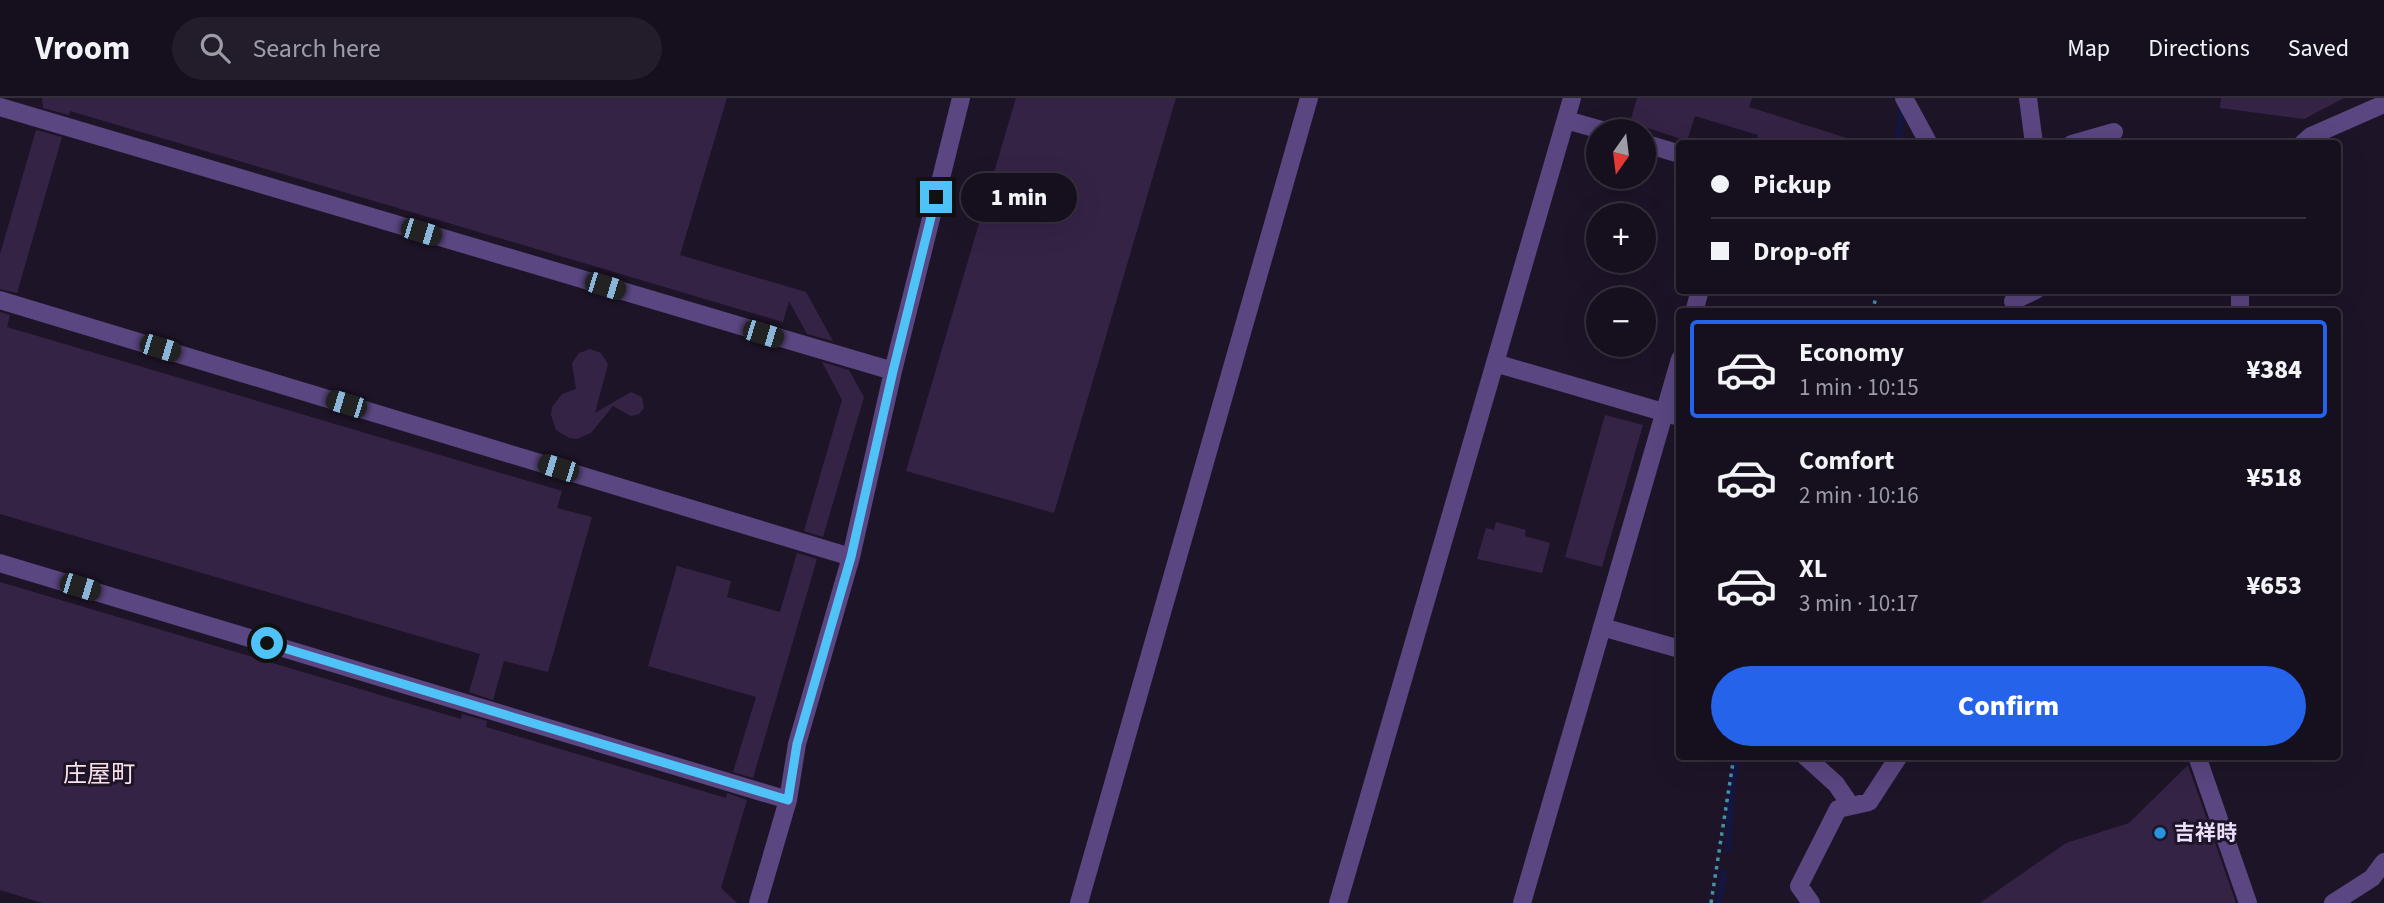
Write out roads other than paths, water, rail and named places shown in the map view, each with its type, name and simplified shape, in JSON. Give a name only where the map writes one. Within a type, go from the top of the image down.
[{"type":"street","points":[[758,903],[788,800],[797,744],[851,557],[893,371],[961,98]]},
{"type":"street","points":[[1079,903],[1309,98]]},
{"type":"street","points":[[1338,903],[1572,98]]},
{"type":"street","points":[[1904,98],[1927,140]]},
{"type":"street","points":[[2028,98],[2033,140]]},
{"type":"street","points":[[2306,140],[2384,104]]},
{"type":"street","points":[[0,107],[893,371]]},
{"type":"street","points":[[1566,120],[1586,126]]},
{"type":"street","points":[[2086,140],[2114,132]]},
{"type":"street","points":[[1656,147],[1676,153]]},
{"type":"street","points":[[0,300],[851,557]]},
{"type":"street","points":[[1494,363],[1672,415]]},
{"type":"street","points":[[1522,903],[1602,627],[1672,415],[1676,387]]},
{"type":"street","points":[[0,563],[788,800]]},
{"type":"street","points":[[1602,627],[1676,648]]},
{"type":"street","points":[[1809,760],[1836,784],[1851,806]]},
{"type":"street","points":[[1811,903],[1799,886],[1838,809],[1869,802],[1896,760]]},
{"type":"street","points":[[2198,760],[2248,903]]},
{"type":"street","points":[[2333,903],[2372,878],[2384,862]]},
{"type":"waterway","points":[[1898,140],[1901,109]]},
{"type":"waterway","points":[[1728,849],[1732,785],[1737,760]]},
{"type":"waterway","points":[[1718,903],[1724,873]]},
{"type":"place","name":"吉祥時","points":[[2160,833]]},
{"type":"district","name":"庄屋町","points":[[99,774]]}]
